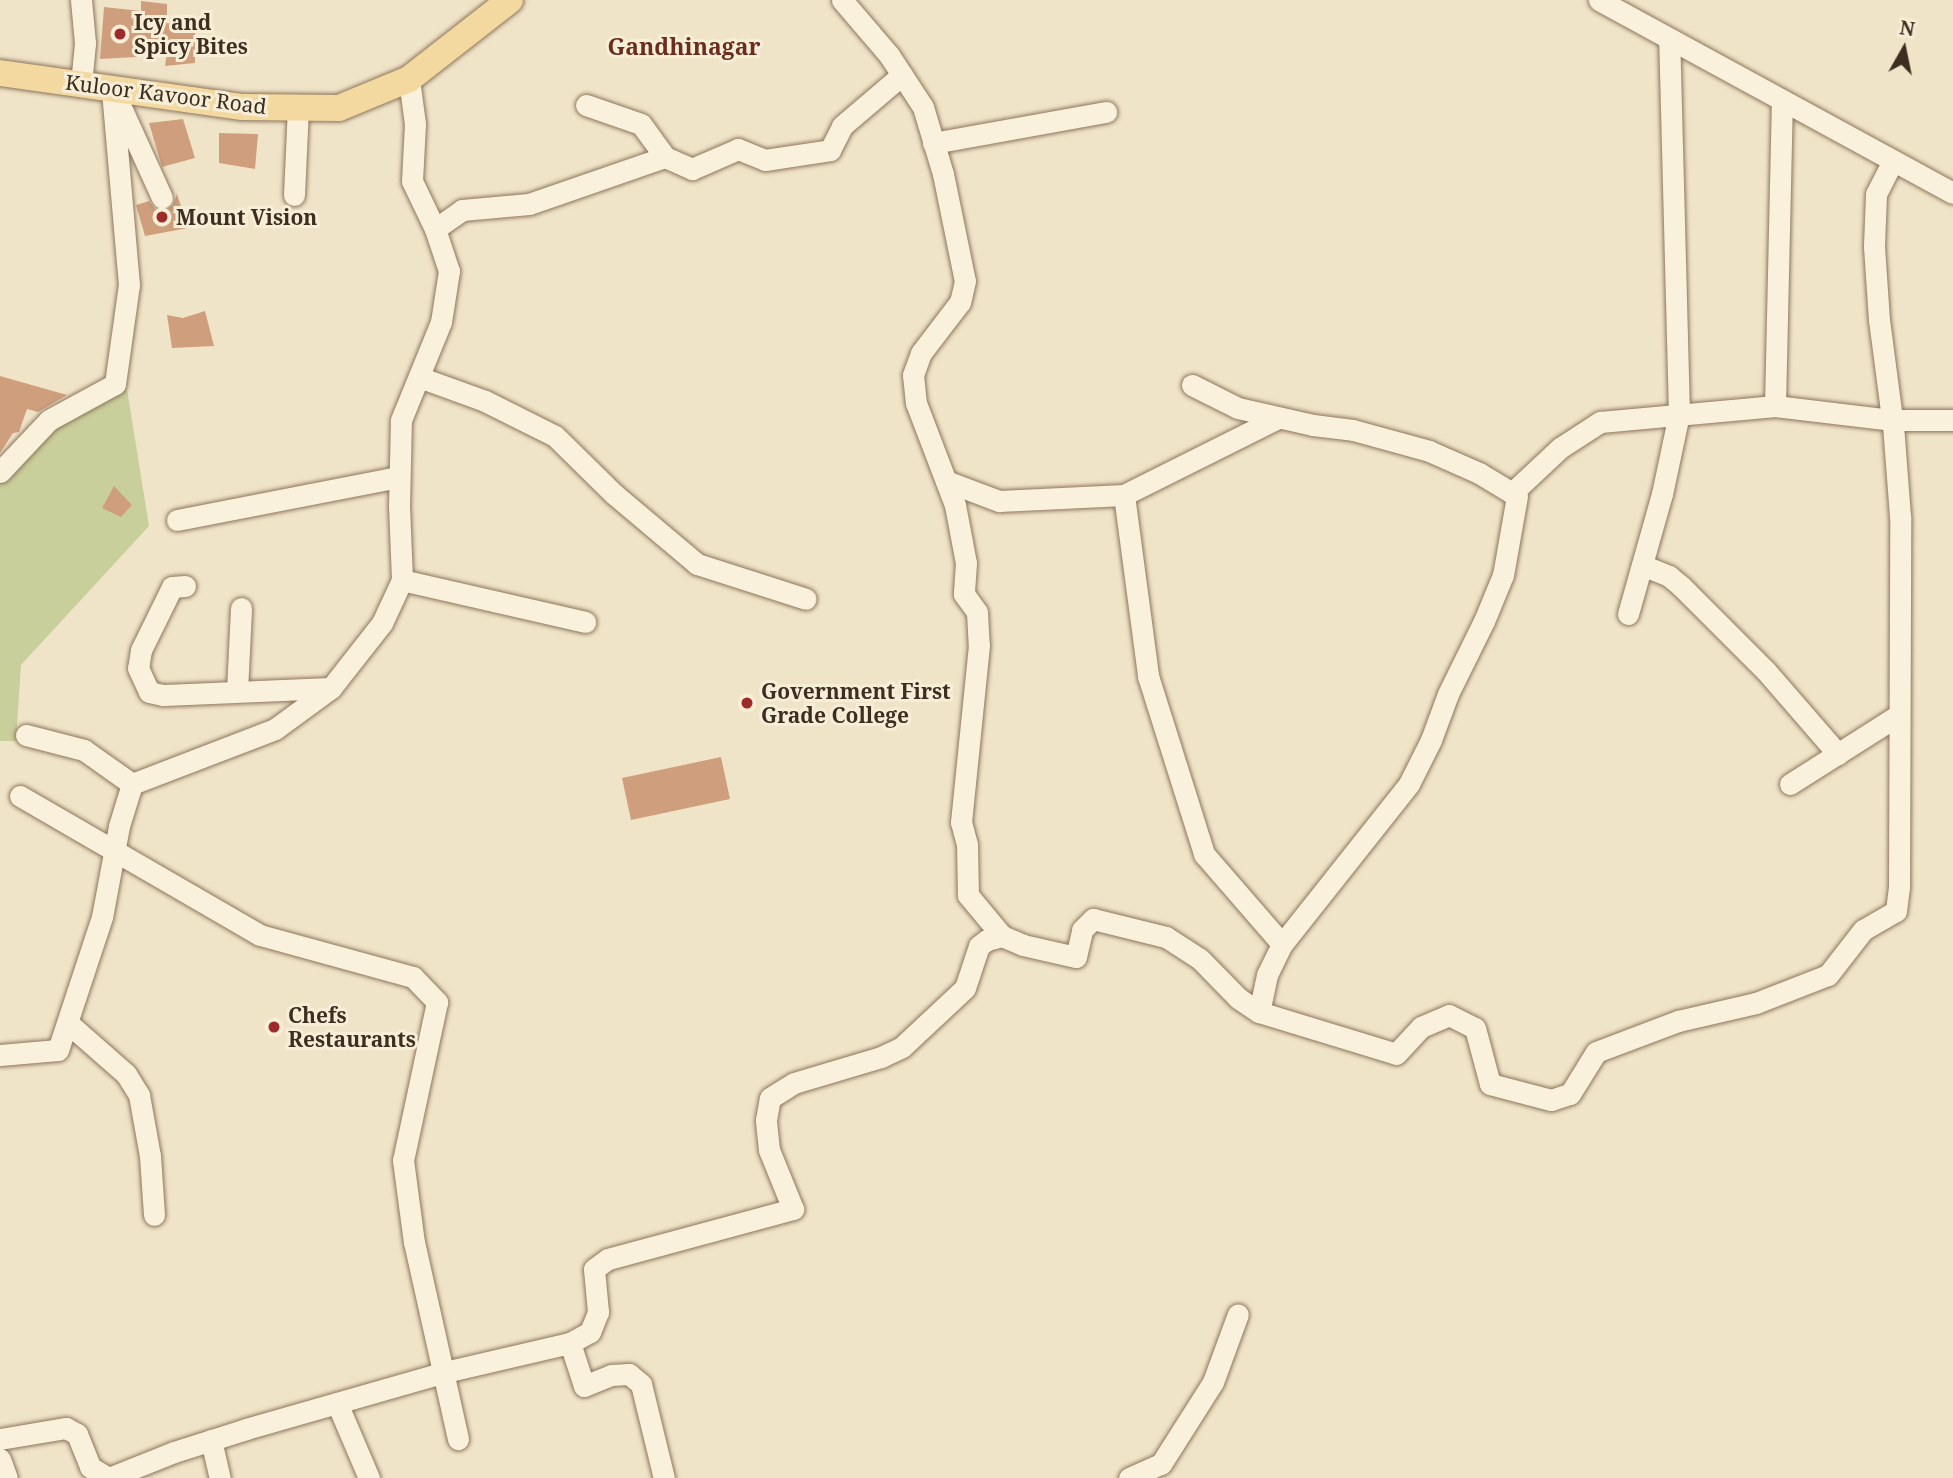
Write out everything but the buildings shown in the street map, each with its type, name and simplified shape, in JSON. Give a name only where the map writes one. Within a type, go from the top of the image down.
[{"type":"main road","name":"Kuloor Kavoor Road","points":[[0,73],[243,107],[339,108],[409,79],[510,0]]},
{"type":"street","points":[[81,0],[85,43],[81,84]]},
{"type":"street","points":[[842,0],[902,75],[923,107],[965,281],[960,302],[921,353],[913,375],[916,403],[955,505],[966,563],[964,594],[976,612],[979,645],[961,822],[967,845],[968,895],[1002,936],[1023,945],[1076,957],[1082,930],[1094,919],[1166,937],[1200,959],[1238,998],[1259,1012],[1396,1054],[1421,1027],[1449,1016],[1475,1028],[1490,1084],[1551,1100],[1570,1094],[1596,1052],[1678,1021],[1756,1003],[1828,975],[1863,930],[1896,911],[1899,888],[1897,716],[1900,516],[1893,420],[1879,320],[1874,246],[1876,194],[1893,162]]},
{"type":"street","points":[[1599,0],[1953,193]]},
{"type":"street","points":[[1628,614],[1662,494],[1679,414],[1669,39]]},
{"type":"street","points":[[586,105],[642,124],[665,157],[692,169],[738,149],[765,160],[830,150],[842,126],[902,75]]},
{"type":"street","points":[[132,784],[275,729],[331,688],[382,623],[402,580],[401,420],[441,322],[450,271],[435,229],[412,181],[415,124],[409,79]]},
{"type":"street","points":[[112,89],[162,198]]},
{"type":"street","points":[[0,472],[49,420],[116,384],[129,285],[112,89]]},
{"type":"street","points":[[1775,405],[1782,101]]},
{"type":"street","points":[[294,195],[298,108]]},
{"type":"street","points":[[933,143],[1106,111]]},
{"type":"street","points":[[435,229],[462,210],[529,204],[665,157]]},
{"type":"street","points":[[419,377],[485,401],[555,436],[614,494],[697,564],[806,599]]},
{"type":"street","points":[[1192,385],[1238,408],[1278,418],[1353,430],[1429,451],[1479,473],[1517,496],[1503,575],[1448,694],[1432,740],[1409,784],[1282,944],[1267,975],[1259,1012]]},
{"type":"street","points":[[1513,493],[1560,448],[1600,422],[1775,405],[1893,420],[1953,419]]},
{"type":"street","points":[[946,481],[999,501],[1124,495],[1278,418]]},
{"type":"street","points":[[177,520],[400,477]]},
{"type":"street","points":[[1124,495],[1148,676],[1204,854],[1282,944]]},
{"type":"street","points":[[1642,565],[1669,576],[1681,586],[1766,671],[1838,754]]},
{"type":"street","points":[[402,580],[584,622]]},
{"type":"street","points":[[185,586],[172,587],[145,638],[138,668],[149,692],[163,695],[331,688]]},
{"type":"street","points":[[237,691],[241,608]]},
{"type":"street","points":[[1790,783],[1897,716]]},
{"type":"street","points":[[26,735],[84,750],[132,784]]},
{"type":"street","points":[[0,1055],[58,1050],[69,1024],[102,917],[132,784]]},
{"type":"street","points":[[20,796],[260,935],[413,977],[437,1002],[403,1160],[414,1242],[458,1438]]},
{"type":"street","points":[[0,1439],[66,1428],[77,1434],[90,1467],[104,1477],[211,1440],[445,1371],[570,1343],[590,1332],[598,1312],[593,1283],[594,1269],[608,1259],[793,1209],[769,1150],[766,1120],[770,1098],[794,1083],[881,1057],[902,1047],[965,988],[979,946],[986,940],[1002,936]]},
{"type":"street","points":[[69,1024],[126,1074],[139,1096],[150,1156],[153,1215]]},
{"type":"street","points":[[1129,1478],[1161,1464],[1213,1382],[1238,1314]]},
{"type":"street","points":[[570,1343],[584,1386],[611,1375],[629,1374],[640,1384],[664,1478]]},
{"type":"street","points":[[337,1403],[369,1478]]},
{"type":"street","points":[[211,1440],[220,1478]]},
{"type":"street","points":[[0,1459],[7,1478]]},
{"type":"green space","points":[[127,389],[149,526],[21,665],[16,741],[0,741],[0,479],[48,430]]},
{"type":"place","name":"Icy and Spicy Bites","points":[[120,34]]},
{"type":"place","name":"Mount Vision","points":[[162,217]]},
{"type":"place","name":"Government First Grade College","points":[[747,703]]},
{"type":"place","name":"Chefs Restaurants","points":[[274,1027]]},
{"type":"district","name":"Gandhinagar","points":[[684,46]]}]
